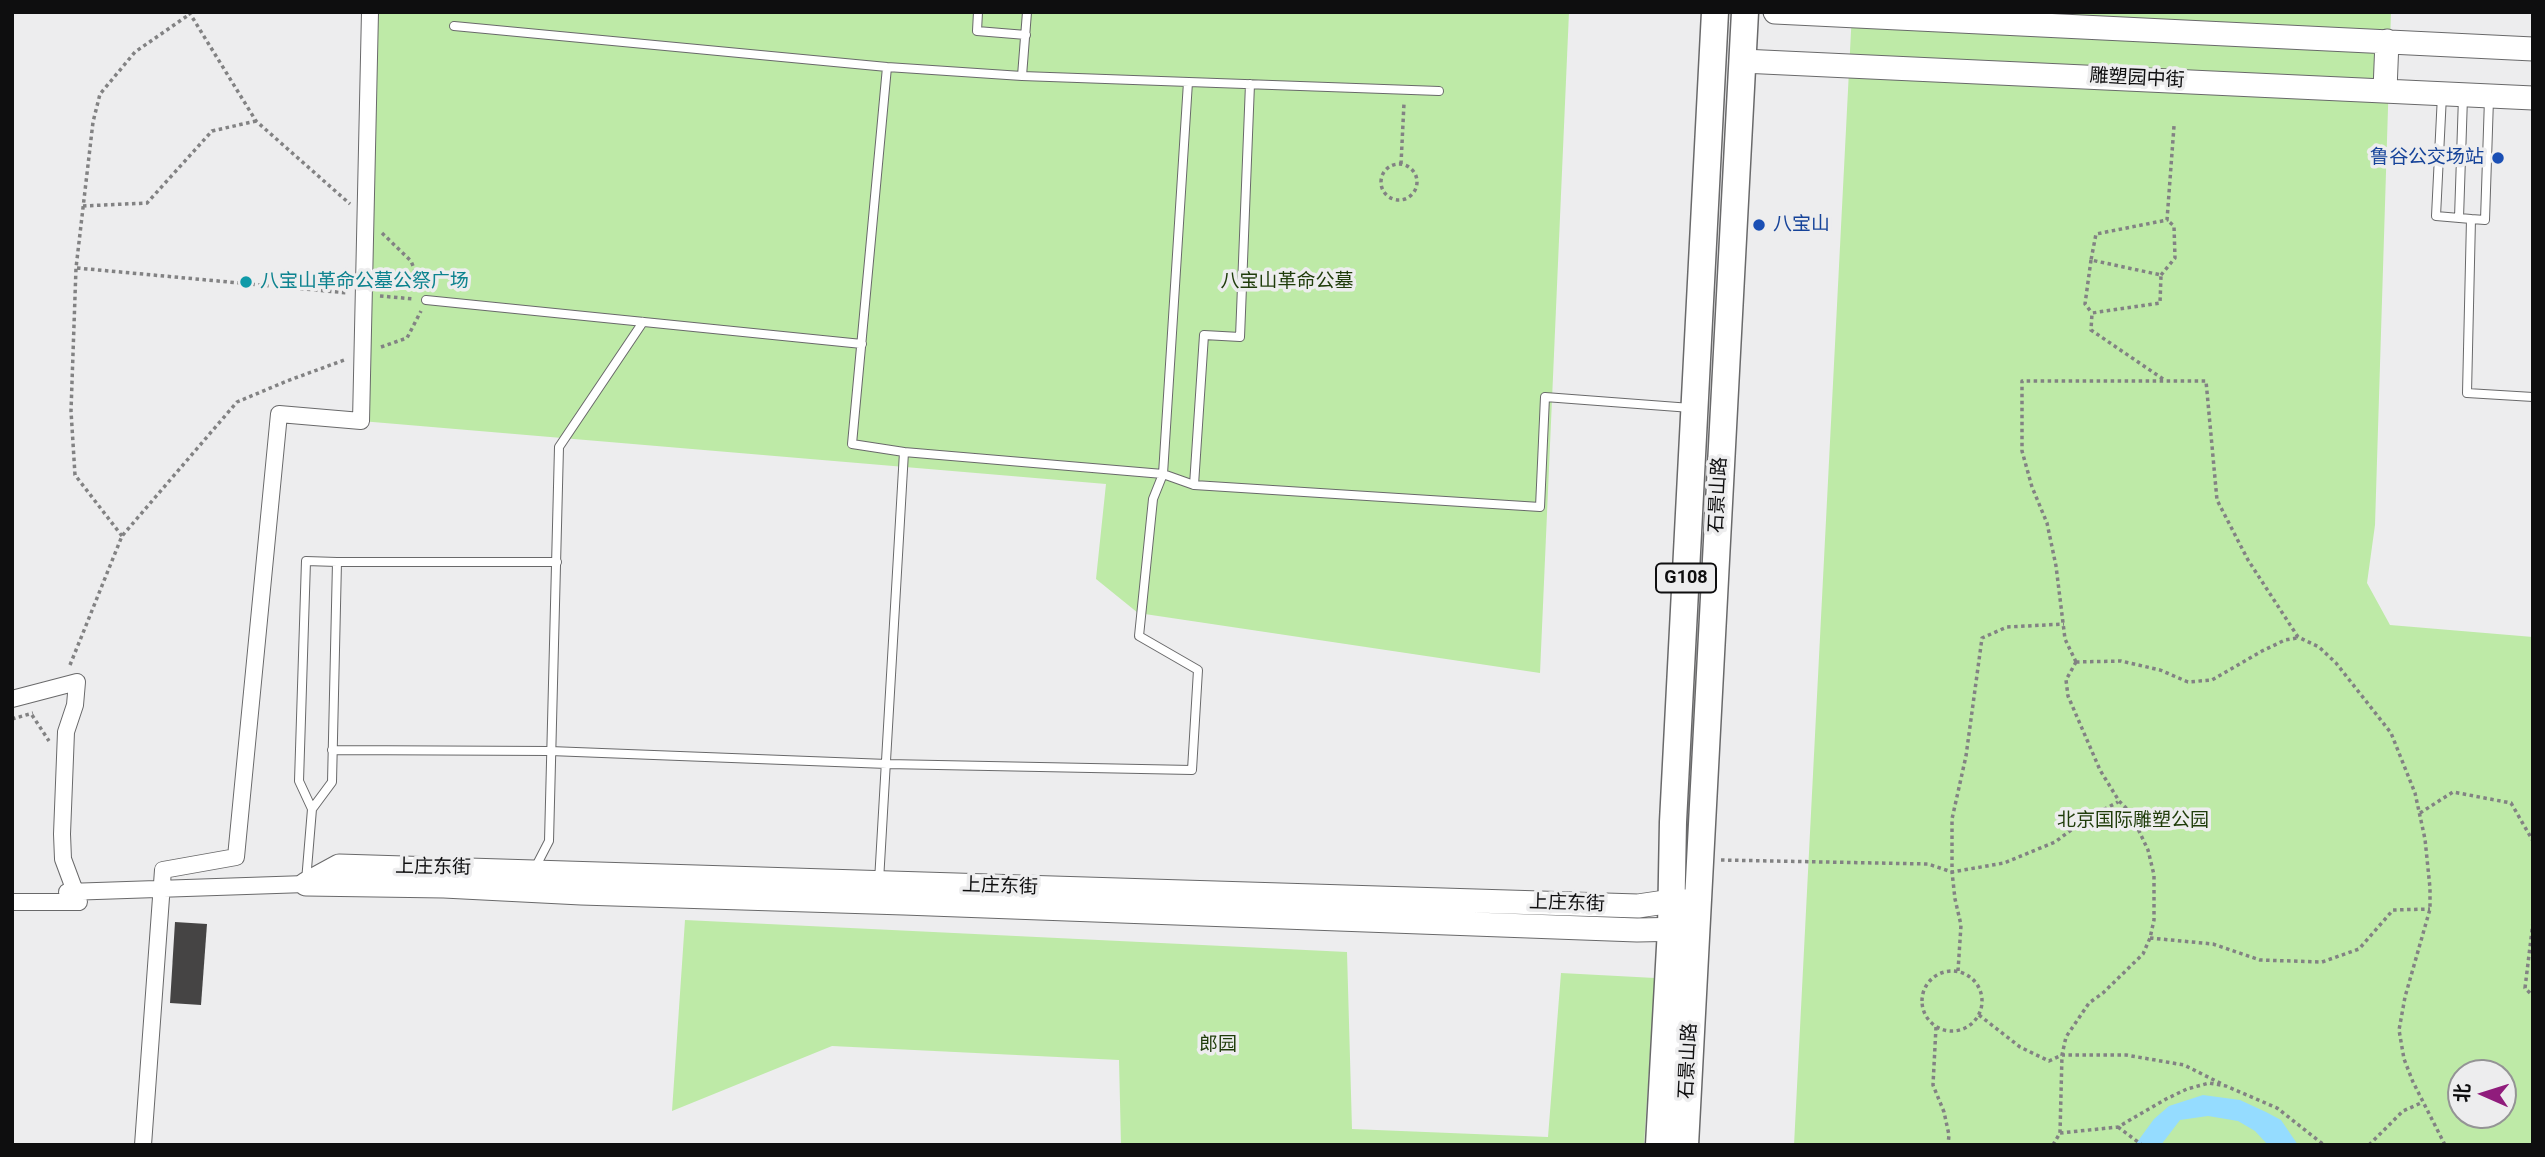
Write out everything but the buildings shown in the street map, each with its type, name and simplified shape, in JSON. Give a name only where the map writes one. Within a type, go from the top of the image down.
[{"type":"highway","name":"石景山路","points":[[1685,1145],[1684,929],[1672,901],[1673,822],[1715,12]]},
{"type":"highway","name":"石景山路","points":[[1659,1145],[1684,929],[1699,902],[1745,12]]},
{"type":"main road","points":[[1775,12],[2533,48]]},
{"type":"main road","points":[[2385,90],[2387,41]]},
{"type":"main road","name":"雕塑园中街","points":[[1742,61],[2533,98]]},
{"type":"main road","name":"上庄东街","points":[[306,884],[340,866],[469,868],[879,892],[1637,930],[1684,929]]},
{"type":"main road","name":"上庄东街","points":[[306,884],[444,886],[594,894],[879,892],[1638,906],[1672,901],[1699,902]]},
{"type":"street","points":[[143,1145],[163,870],[236,857],[279,414],[360,421],[370,12]]},
{"type":"street","points":[[12,699],[77,682],[75,705],[66,732],[62,834],[63,859],[79,902],[12,902]]},
{"type":"street","name":"上庄东街","points":[[12,894],[306,884]]},
{"type":"lane","points":[[978,12],[977,31],[1026,35]]},
{"type":"lane","points":[[1022,76],[1027,12]]},
{"type":"lane","points":[[454,26],[887,67],[1022,76],[1439,91]]},
{"type":"lane","points":[[887,67],[852,444],[904,452],[1163,474],[1194,485],[1540,508],[1545,397],[1694,409]]},
{"type":"lane","points":[[332,750],[550,751],[887,764],[1192,771],[1198,670],[1139,636],[1153,499],[1163,474],[1188,82]]},
{"type":"lane","points":[[1194,485],[1204,335],[1240,337],[1250,84]]},
{"type":"lane","points":[[2453,94],[2459,218]]},
{"type":"lane","points":[[2453,94],[2436,216],[2484,220],[2489,96]]},
{"type":"lane","points":[[2471,219],[2467,393],[2533,397]]},
{"type":"lane","points":[[426,300],[862,344]]},
{"type":"lane","points":[[532,872],[549,841],[559,447],[643,322]]},
{"type":"lane","points":[[879,892],[904,452]]},
{"type":"lane","points":[[306,884],[312,809],[299,781],[306,561],[557,562]]},
{"type":"lane","points":[[312,809],[332,782],[337,562]]},
{"type":"path","points":[[12,719],[31,714],[58,697],[122,536],[237,402],[287,380],[407,338],[426,300],[411,261],[256,121],[189,13],[135,52],[100,94],[93,122],[76,268],[71,411],[75,475],[122,536]]},
{"type":"path","points":[[1401,164],[1405,90]]},
{"type":"path","points":[[83,206],[147,203],[212,131],[256,121]]},
{"type":"path","points":[[2167,220],[2174,125]]},
{"type":"path","points":[[1401,164],[1414,172],[1416,183],[1415,189],[1407,197],[1396,199],[1386,194],[1381,184],[1387,168],[1401,164]]},
{"type":"path","points":[[2165,381],[2091,330],[2092,313],[2085,304],[2096,234],[2167,220]]},
{"type":"path","points":[[2092,313],[2160,303],[2161,275],[2175,258],[2174,226],[2167,220]]},
{"type":"path","points":[[2091,260],[2161,275]]},
{"type":"path","points":[[76,268],[426,300]]},
{"type":"path","points":[[2076,662],[2066,639],[2047,523],[2032,487],[2022,451],[2022,381],[2206,381],[2217,500],[2248,560],[2298,637],[2319,647],[2336,663],[2391,733],[2420,813],[2431,888],[2430,909],[2405,997],[2399,1030],[2404,1059],[2445,1145]]},
{"type":"path","points":[[1958,971],[1961,925],[1952,872],[1952,820],[1966,756],[1982,638],[2007,627],[2064,624]]},
{"type":"path","points":[[2076,662],[2121,661],[2160,670],[2188,682],[2212,680],[2262,651],[2298,637]]},
{"type":"path","points":[[2053,1145],[2060,1133],[2062,1055],[2066,1037],[2084,1009],[2143,954],[2154,920],[2154,875],[2148,850],[2130,812],[2119,802],[2100,770],[2068,696],[2066,680],[2076,662]]},
{"type":"path","points":[[2420,813],[2453,792],[2511,803],[2533,841]]},
{"type":"path","points":[[1701,859],[1928,864],[1952,872],[2004,863],[2055,842],[2086,819],[2119,802]]},
{"type":"path","points":[[2150,938],[2213,944],[2260,960],[2322,962],[2359,949],[2393,910],[2430,909]]},
{"type":"path","points":[[2533,922],[2525,988],[2533,996]]},
{"type":"path","points":[[1936,1027],[1956,1031],[1965,1028],[1979,1015],[1982,1006],[1980,988],[1967,974],[1958,971],[1937,974],[1924,989],[1922,1000],[1923,1010],[1936,1027],[1933,1085],[1944,1112],[1948,1145]]},
{"type":"path","points":[[1979,1015],[2035,1056],[2049,1061],[2062,1055],[2126,1055],[2184,1065],[2277,1108],[2324,1145]]},
{"type":"path","points":[[2060,1133],[2118,1127],[2187,1089],[2210,1083],[2226,1086]]},
{"type":"path","points":[[2369,1145],[2403,1111],[2423,1103]]},
{"type":"path","points":[[2118,1127],[2142,1145]]},
{"type":"green space","name":"八宝山革命公墓","points":[[370,12],[1569,12],[1540,673],[1138,613],[1096,579],[1106,484],[361,421]]},
{"type":"green space","name":"北京国际雕塑公园","points":[[1852,12],[2391,12],[2375,525],[2367,583],[2390,625],[2533,637],[2533,1145],[1794,1145]]},
{"type":"green space","name":"郎园","points":[[685,920],[1347,952],[1352,1129],[1548,1137],[1561,973],[1655,978],[1644,1145],[1121,1145],[1119,1060],[832,1046],[672,1111]]},
{"type":"water","points":[[2203,1095],[2240,1100],[2266,1112],[2281,1120],[2298,1145],[2268,1145],[2255,1131],[2238,1121],[2208,1116],[2180,1120],[2161,1145],[2135,1145],[2154,1119],[2169,1106]]},
{"type":"place","name":"鲁谷公交场站","points":[[2498,158]]},
{"type":"place","name":"八宝山","points":[[1759,225]]},
{"type":"place","name":"八宝山革命公墓公祭广场","points":[[246,282]]}]
